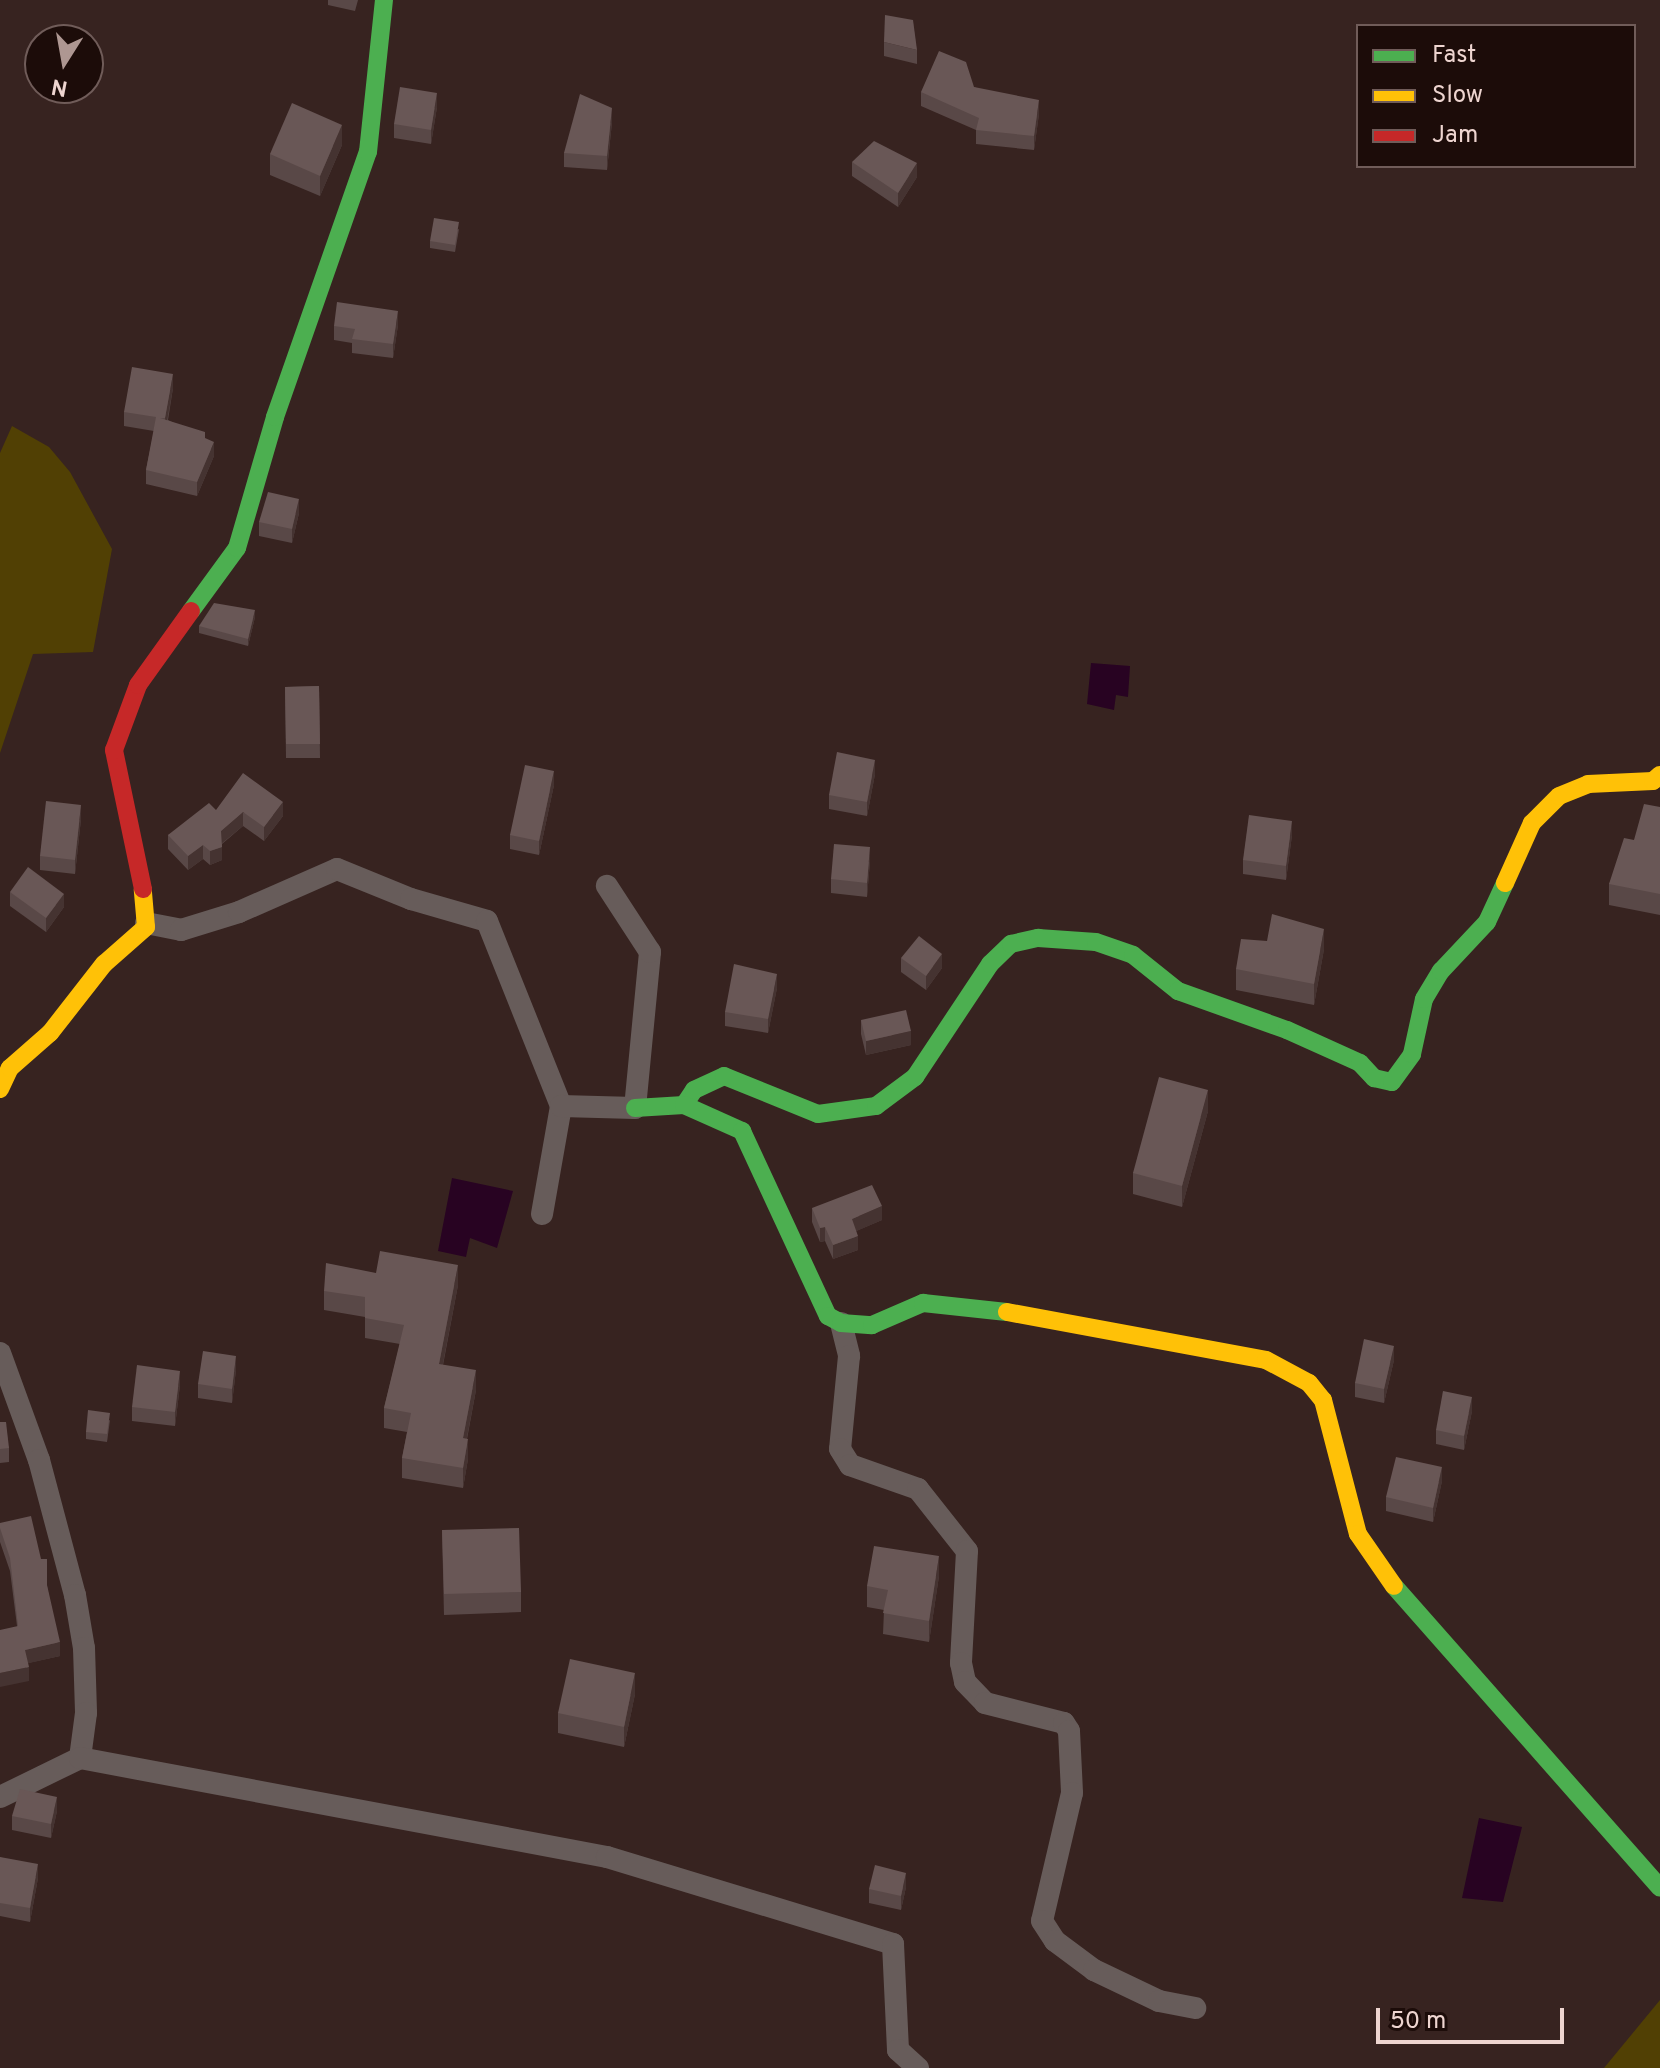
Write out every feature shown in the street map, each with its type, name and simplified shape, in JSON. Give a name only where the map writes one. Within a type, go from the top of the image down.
[{"type":"street","points":[[0,1089],[10,1068],[50,1033],[104,964],[146,923],[146,901],[114,750],[138,685],[237,548],[275,417],[368,152],[384,0]]},
{"type":"street","points":[[684,1105],[694,1090],[724,1076],[818,1114],[876,1106],[915,1077],[990,964],[1011,944],[1038,938],[1096,942],[1133,955],[1178,991],[1287,1030],[1360,1063],[1374,1078],[1392,1082],[1412,1054],[1424,999],[1441,971],[1487,922],[1532,823],[1559,796],[1588,784],[1653,781],[1660,775]]},
{"type":"street","points":[[146,923],[181,930],[239,912],[337,869],[411,899],[487,921],[561,1106],[542,1214]]},
{"type":"street","points":[[607,886],[650,952],[635,1108]]},
{"type":"street","points":[[561,1106],[635,1108],[684,1105],[742,1131],[828,1316],[841,1323],[872,1325],[923,1303],[960,1303],[1266,1360],[1309,1383],[1323,1400],[1338,1469],[1358,1534],[1373,1562],[1660,1888]]},
{"type":"street","points":[[841,1323],[849,1356],[840,1449],[850,1465],[918,1489],[967,1551],[961,1663],[965,1682],[985,1703],[1064,1723],[1069,1731],[1072,1793],[1042,1921],[1055,1941],[1094,1970],[1159,2001],[1195,2008]]},
{"type":"street","points":[[1,1356],[39,1460],[75,1595],[84,1648],[86,1713],[80,1758]]},
{"type":"street","points":[[0,1797],[80,1758],[607,1857],[893,1944],[898,2050],[918,2068]]},
{"type":"shaded area","points":[[12,426],[49,447],[70,472],[112,549],[93,652],[33,654],[0,753],[0,453]]},
{"type":"shaded area","points":[[1091,663],[1130,666],[1128,697],[1116,695],[1114,710],[1087,704]]},
{"type":"shaded area","points":[[452,1178],[513,1191],[497,1248],[470,1238],[466,1257],[438,1251]]},
{"type":"shaded area","points":[[1479,1818],[1522,1827],[1503,1902],[1462,1898]]},
{"type":"shaded area","points":[[1660,2000],[1660,2068],[1604,2068]]},
{"type":"building","points":[[885,15],[913,20],[917,50],[884,42]]},
{"type":"building","points":[[939,51],[966,62],[974,87],[1039,100],[1034,136],[976,130],[979,118],[921,92]]},
{"type":"building","points":[[400,87],[437,93],[431,130],[394,124]]},
{"type":"building","points":[[580,94],[612,108],[607,156],[564,153]]},
{"type":"building","points":[[292,103],[342,125],[320,176],[270,154]]},
{"type":"building","points":[[874,141],[917,163],[898,193],[852,162]]},
{"type":"building","points":[[434,218],[459,222],[455,245],[430,241]]},
{"type":"building","points":[[337,302],[398,311],[393,344],[352,339],[355,329],[334,326]]},
{"type":"building","points":[[132,367],[173,374],[165,418],[160,418],[205,432],[205,438],[214,442],[197,482],[146,470],[156,417],[124,412]]},
{"type":"building","points":[[268,492],[299,499],[292,529],[259,522]]},
{"type":"building","points":[[214,603],[255,610],[248,639],[199,626]]},
{"type":"building","points":[[319,686],[320,744],[286,744],[285,687]]},
{"type":"building","points":[[837,752],[875,760],[867,802],[829,795]]},
{"type":"building","points":[[525,765],[554,771],[539,841],[510,835]]},
{"type":"building","points":[[243,773],[283,802],[264,827],[243,812],[221,831],[222,847],[210,851],[203,845],[188,856],[168,835],[209,803],[216,810]]},
{"type":"building","points":[[46,801],[81,805],[75,860],[40,856]]},
{"type":"building","points":[[1644,804],[1660,807],[1660,894],[1609,884],[1624,838],[1634,840]]},
{"type":"building","points":[[1249,815],[1292,821],[1286,866],[1243,860]]},
{"type":"building","points":[[834,844],[870,847],[867,883],[831,879]]},
{"type":"building","points":[[28,867],[64,894],[46,918],[10,892]]},
{"type":"building","points":[[1272,914],[1324,929],[1314,984],[1236,969],[1241,939],[1267,941]]},
{"type":"building","points":[[919,936],[942,954],[926,976],[901,958]]},
{"type":"building","points":[[734,964],[777,974],[768,1019],[725,1012]]},
{"type":"building","points":[[906,1010],[911,1031],[866,1041],[861,1020]]},
{"type":"building","points":[[1159,1077],[1208,1090],[1182,1186],[1133,1173]]},
{"type":"building","points":[[872,1185],[882,1206],[852,1219],[858,1236],[833,1245],[825,1227],[820,1228],[812,1208]]},
{"type":"building","points":[[380,1251],[458,1265],[439,1364],[476,1370],[463,1438],[468,1439],[463,1468],[402,1458],[411,1413],[384,1408],[404,1325],[365,1318],[365,1297],[324,1291],[326,1263],[376,1273]]},
{"type":"building","points":[[1364,1339],[1394,1346],[1384,1389],[1355,1383]]},
{"type":"building","points":[[203,1351],[236,1356],[232,1389],[198,1384]]},
{"type":"building","points":[[137,1365],[180,1371],[175,1412],[132,1407]]},
{"type":"building","points":[[1443,1391],[1472,1397],[1464,1436],[1436,1430]]},
{"type":"building","points":[[88,1410],[110,1413],[107,1434],[86,1432]]},
{"type":"building","points":[[0,1422],[6,1422],[9,1448],[0,1449]]},
{"type":"building","points":[[1396,1457],[1442,1467],[1433,1508],[1386,1497]]},
{"type":"building","points":[[31,1516],[41,1559],[47,1559],[47,1585],[60,1642],[25,1650],[29,1667],[0,1673],[0,1630],[18,1626],[10,1558],[0,1523]]},
{"type":"building","points":[[519,1528],[521,1592],[444,1594],[442,1530]]},
{"type":"building","points":[[874,1546],[939,1556],[929,1621],[883,1613],[888,1590],[867,1586]]},
{"type":"building","points":[[570,1659],[635,1673],[624,1727],[558,1713]]},
{"type":"building","points":[[20,1789],[57,1797],[51,1824],[12,1816]]},
{"type":"building","points":[[0,1857],[38,1864],[30,1908],[0,1903]]},
{"type":"building","points":[[875,1865],[906,1873],[901,1896],[869,1889]]},
{"type":"traffic: fast","points":[[191,611],[237,548],[275,417],[368,152],[384,0]]},
{"type":"traffic: fast","points":[[684,1105],[694,1090],[724,1076],[818,1114],[876,1106],[915,1077],[990,964],[1011,944],[1038,938],[1096,942],[1133,955],[1178,991],[1287,1030],[1360,1063],[1374,1078],[1392,1082],[1412,1054],[1424,999],[1441,971],[1487,922],[1505,883]]},
{"type":"traffic: fast","points":[[635,1108],[684,1105],[742,1131],[828,1316],[841,1323],[872,1325],[923,1303],[1007,1312]]},
{"type":"traffic: fast","points":[[1394,1586],[1660,1888]]},
{"type":"traffic: slow","points":[[1505,883],[1532,823],[1559,796],[1588,784],[1653,781],[1660,775]]},
{"type":"traffic: slow","points":[[0,1089],[10,1068],[50,1033],[104,964],[146,927],[143,889]]},
{"type":"traffic: slow","points":[[1007,1312],[1266,1360],[1309,1383],[1323,1400],[1358,1534],[1394,1586]]},
{"type":"traffic: jam","points":[[143,889],[114,750],[138,685],[191,611]]}]
